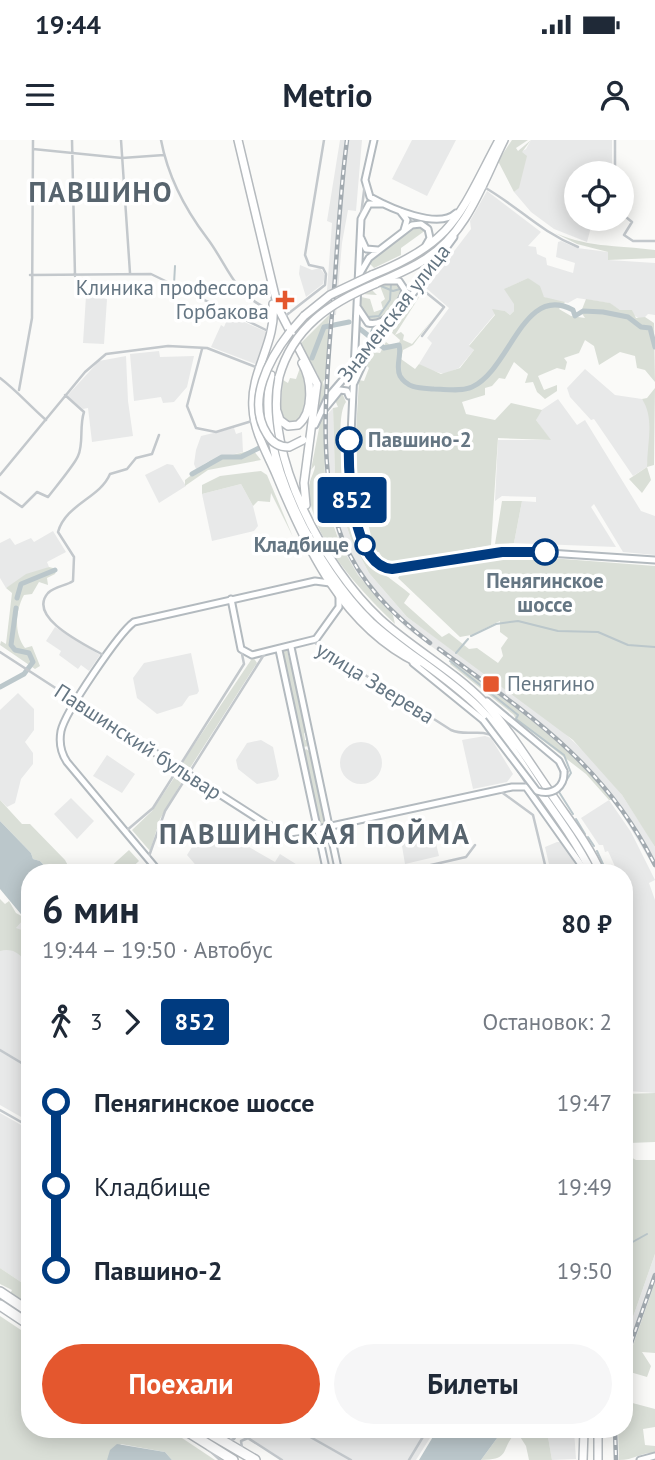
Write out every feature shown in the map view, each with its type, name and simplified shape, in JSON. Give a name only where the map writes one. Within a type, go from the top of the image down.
[{"type":"highway","points":[[0,1292],[21,1306]]},
{"type":"highway","points":[[0,1305],[21,1319]]},
{"type":"highway","points":[[197,1438],[233,1460]]},
{"type":"highway","points":[[218,1438],[255,1460]]},
{"type":"main road","points":[[237,140],[270,306],[273,334],[253,398],[255,421],[299,528],[330,584],[353,611],[402,655],[483,720],[537,791],[547,793],[557,789],[563,781],[564,771],[559,761],[469,687],[395,632],[366,605],[334,565],[313,528],[279,445],[275,426],[275,376],[310,322],[342,298],[432,255],[455,233],[496,150],[506,140]]},
{"type":"main road","points":[[237,140],[281,315],[310,366],[313,397],[304,491],[313,528]]},
{"type":"main road","points":[[374,140],[365,180],[368,195],[395,208],[441,221],[454,216],[471,199]]},
{"type":"main road","points":[[351,401],[346,391],[338,392],[307,441],[289,447],[278,445],[268,436],[259,413],[264,377],[290,332],[323,300],[420,253],[447,231],[482,186],[496,150],[497,140]]},
{"type":"main road","name":"Знаменская улица","points":[[314,428],[322,406],[419,287],[461,229],[471,199]]},
{"type":"main road","points":[[384,204],[369,204],[361,219],[352,369],[348,470],[351,499],[365,545],[384,567],[518,551],[655,560]]},
{"type":"main road","points":[[395,208],[406,218],[404,230]]},
{"type":"main road","points":[[358,276],[366,261],[404,230],[417,224],[428,229],[429,240],[420,253]]},
{"type":"main road","points":[[360,235],[368,250],[381,248]]},
{"type":"main road","points":[[357,300],[365,321],[377,324],[386,319],[402,298],[404,287],[395,280],[375,284]]},
{"type":"main road","points":[[270,306],[307,372],[310,385],[305,416],[298,425],[282,422],[275,400]]},
{"type":"main road","points":[[290,332],[275,376],[268,425],[299,528]]},
{"type":"main road","points":[[351,401],[357,374],[373,344]]},
{"type":"main road","points":[[354,349],[358,355],[366,353]]},
{"type":"main road","points":[[287,487],[321,558],[340,587],[382,631],[438,674],[488,718],[530,776],[586,864]]},
{"type":"main road","points":[[315,581],[321,569]]},
{"type":"main road","points":[[152,864],[64,757],[61,730],[76,702],[124,630],[140,619],[315,581],[330,584]]},
{"type":"main road","points":[[337,611],[339,596]]},
{"type":"main road","points":[[231,599],[241,649],[251,655]]},
{"type":"main road","points":[[312,641],[337,611],[345,608],[353,611]]},
{"type":"main road","name":"улица Зверева","points":[[251,655],[312,641]]},
{"type":"main road","points":[[290,648],[337,864]]},
{"type":"main road","points":[[279,650],[325,864]]},
{"type":"main road","points":[[402,655],[438,674]]},
{"type":"main road","points":[[469,687],[513,738],[582,838],[596,864]]},
{"type":"main road","name":"Павшинский бульвар","points":[[76,702],[276,830],[293,834],[329,827]]},
{"type":"main road","points":[[530,776],[539,802]]},
{"type":"main road","points":[[329,827],[514,786],[531,790],[581,864]]},
{"type":"main road","points":[[583,1459],[584,1438]]},
{"type":"main road","points":[[598,1438],[598,1460]]},
{"type":"main road","points":[[642,1459],[655,1456]]},
{"type":"street","points":[[33,140],[30,275],[32,322],[19,390],[22,399],[46,420]]},
{"type":"street","points":[[72,140],[75,276]]},
{"type":"street","points":[[121,140],[131,273]]},
{"type":"street","points":[[160,140],[180,194],[235,286],[254,302],[270,306]]},
{"type":"street","points":[[281,315],[324,287],[326,274],[320,266],[313,267],[307,262],[305,256],[324,140]]},
{"type":"street","points":[[614,140],[615,161]]},
{"type":"street","points":[[33,152],[122,158],[164,155]]},
{"type":"street","points":[[361,219],[365,180]]},
{"type":"street","points":[[482,186],[506,200],[545,232],[578,247]]},
{"type":"street","points":[[627,231],[624,235],[633,241],[655,241]]},
{"type":"street","points":[[30,275],[155,275],[273,334]]},
{"type":"street","points":[[419,287],[444,307],[422,336]]},
{"type":"street","points":[[354,339],[361,349],[373,344]]},
{"type":"street","points":[[0,475],[65,395],[97,359],[106,354],[168,346],[202,348],[225,353],[260,369]]},
{"type":"street","points":[[202,348],[187,405],[196,428],[216,432],[255,421]]},
{"type":"street","points":[[0,378],[19,390]]},
{"type":"street","points":[[0,492],[22,507],[37,492],[48,496],[74,464],[79,455],[80,424],[84,412],[65,395]]},
{"type":"street","points":[[106,657],[52,624],[45,614],[44,603],[48,594],[73,581],[74,557],[58,532],[62,520],[85,501],[88,495],[103,486],[110,474],[127,469],[136,458],[152,454],[159,435]]},
{"type":"street","name":"улица Зверева","points":[[312,641],[451,730],[462,734],[492,736],[520,774]]},
{"type":"street","points":[[241,649],[244,664]]},
{"type":"street","name":"Павшинский бульвар","points":[[0,653],[76,702]]},
{"type":"street","points":[[148,859],[165,811],[265,653]]},
{"type":"street","points":[[125,832],[153,808],[251,655]]},
{"type":"street","points":[[301,752],[306,747],[312,749]]},
{"type":"street","points":[[514,786],[520,780],[520,774]]},
{"type":"street","points":[[520,774],[531,790]]},
{"type":"street","points":[[499,790],[533,815],[545,864]]},
{"type":"street","points":[[435,864],[466,857],[475,845]]},
{"type":"street","points":[[0,1050],[21,1063]]},
{"type":"street","points":[[0,1110],[21,1120]]},
{"type":"street","points":[[194,1438],[220,1460]]},
{"type":"street","points":[[312,1438],[351,1460]]},
{"type":"street","points":[[409,1460],[422,1438]]},
{"type":"street","points":[[255,1460],[241,1447],[243,1439],[250,1439],[282,1460]]},
{"type":"shaded area","points":[[340,140],[362,140],[356,211],[348,210],[342,243],[336,315],[330,315],[331,305],[326,304],[332,223],[327,221]]},
{"type":"shaded area","points":[[412,140],[456,140],[427,196],[392,179]]},
{"type":"shaded area","points":[[512,140],[528,140],[516,148],[518,151],[531,140],[522,152],[527,156],[519,188],[514,192],[498,161]]},
{"type":"shaded area","points":[[531,140],[612,140],[612,161],[564,161],[564,231],[590,231],[587,242],[554,229],[531,212],[514,192],[519,187],[515,155],[526,149]]},
{"type":"shaded area","points":[[487,191],[541,232],[528,246],[536,247],[537,254],[546,258],[547,265],[573,273],[575,263],[556,257],[558,242],[561,241],[577,248],[608,252],[609,260],[655,263],[655,315],[648,314],[642,320],[633,315],[632,310],[620,310],[609,303],[577,298],[568,303],[552,300],[544,297],[528,278],[505,289],[515,304],[514,311],[510,315],[505,311],[493,310],[495,314],[469,345],[474,350],[459,368],[444,374],[419,364],[432,343],[427,338],[449,308],[426,288],[471,229],[470,221]]},
{"type":"shaded area","points":[[419,226],[426,230],[401,248],[401,255],[374,268],[370,264],[366,267],[372,290],[377,295],[361,294],[362,274],[366,266],[397,238]]},
{"type":"shaded area","points":[[549,230],[588,243],[655,250],[655,258],[608,260],[608,252],[577,244]]},
{"type":"shaded area","points":[[300,265],[312,270],[320,268],[325,275],[323,284],[306,297],[299,274]]},
{"type":"shaded area","points":[[528,278],[540,286],[544,297],[565,302],[559,309],[571,316],[585,318],[581,312],[586,299],[610,303],[620,310],[632,310],[636,318],[645,317],[654,323],[655,382],[645,370],[637,368],[635,356],[620,352],[599,365],[594,346],[585,340],[579,353],[564,358],[567,362],[565,370],[557,368],[538,376],[544,390],[557,385],[557,391],[545,399],[537,392],[533,382],[525,383],[528,374],[514,362],[505,379],[499,378],[492,386],[485,388],[485,395],[462,402],[466,414],[495,420],[511,403],[542,410],[536,420],[551,440],[498,438],[491,545],[386,564],[379,552],[375,552],[360,491],[354,491],[353,483],[359,380],[364,381],[369,368],[365,364],[373,352],[380,353],[386,342],[390,345],[399,343],[400,340],[391,332],[421,294],[395,335],[401,332],[404,335],[403,340],[412,344],[432,320],[413,345],[403,350],[401,359],[415,369],[419,364],[441,374],[460,368],[474,350],[469,346],[495,315],[492,309],[505,311],[510,315],[514,311],[514,304],[504,289]]},
{"type":"shaded area","points":[[396,282],[403,289],[402,296],[379,322],[368,321],[360,308],[361,297],[370,299],[374,312],[383,309],[381,302],[385,299],[380,286]]},
{"type":"shaded area","points":[[86,296],[107,299],[104,344],[83,343]]},
{"type":"shaded area","points":[[229,315],[269,333],[258,365],[211,347]]},
{"type":"shaded area","points":[[329,315],[327,375],[323,382],[326,395],[318,409],[318,375],[300,344]]},
{"type":"shaded area","points":[[159,351],[160,357],[194,356],[187,387],[174,402],[163,403],[161,397],[134,401],[130,354]]},
{"type":"shaded area","points":[[126,356],[133,436],[92,442],[88,408],[83,409],[67,396],[99,361]]},
{"type":"shaded area","points":[[301,365],[307,378],[307,402],[298,423],[289,424],[280,415],[283,380],[288,383],[290,378],[296,379]]},
{"type":"shaded area","points":[[585,369],[615,395],[642,399],[650,409],[652,434],[647,467],[633,476],[594,419],[591,420],[570,397],[567,388]]},
{"type":"shaded area","points":[[655,388],[654,465],[647,467],[649,423],[642,399],[647,398]]},
{"type":"shaded area","points":[[342,393],[346,402],[340,431],[341,453],[348,501],[360,542],[375,566],[410,594],[404,603],[442,637],[449,633],[469,649],[477,648],[498,663],[503,656],[501,648],[508,638],[500,632],[500,621],[471,635],[460,637],[398,578],[404,570],[511,555],[655,566],[655,847],[622,795],[573,740],[407,617],[369,573],[351,539],[340,507],[335,477],[333,408],[338,407],[335,400]]},
{"type":"shaded area","points":[[558,399],[577,425],[585,420],[641,511],[655,516],[655,555],[623,552],[594,504],[591,507],[616,547],[514,543],[522,501],[536,502],[536,497],[502,496],[495,501],[498,440],[550,440],[536,420],[537,413]]},
{"type":"shaded area","points":[[333,408],[335,477],[340,507],[351,539],[369,573],[407,617],[556,725],[594,761],[622,795],[655,847],[655,869],[619,809],[574,755],[522,712],[406,628],[358,575],[340,544],[328,502],[325,417]]},
{"type":"shaded area","points":[[324,416],[325,484],[332,521],[340,544],[358,575],[393,615],[395,624],[340,563],[318,527],[309,485],[314,471],[315,465],[311,470],[320,423]]},
{"type":"shaded area","points":[[234,428],[236,434],[242,432],[243,452],[211,460],[196,469],[196,450],[201,436]]},
{"type":"shaded area","points":[[253,450],[261,460],[208,470],[185,486],[185,480],[211,460]]},
{"type":"shaded area","points":[[167,464],[173,465],[186,486],[159,503],[145,475]]},
{"type":"shaded area","points":[[647,467],[651,480],[642,493],[629,479]]},
{"type":"shaded area","points":[[261,471],[267,475],[293,537],[271,493],[270,502],[258,501],[253,506],[241,484],[202,494],[202,485],[220,476]]},
{"type":"shaded area","points":[[241,484],[253,506],[258,526],[254,531],[212,541],[202,494]]},
{"type":"shaded area","points":[[502,501],[522,501],[514,543],[495,544]]},
{"type":"shaded area","points":[[53,531],[66,552],[47,562],[49,567],[6,588],[0,578],[0,543],[10,538],[15,545],[31,538],[34,542]]},
{"type":"shaded area","points":[[49,567],[57,569],[55,574],[47,578],[48,585],[39,582],[32,594],[24,595],[17,615],[21,642],[25,648],[32,646],[40,666],[35,669],[0,645],[1,641],[6,644],[12,593],[6,588],[26,574]]},
{"type":"shaded area","points":[[55,627],[100,655],[89,671],[81,665],[78,669],[59,655],[61,651],[46,641]]},
{"type":"shaded area","points":[[287,650],[307,732],[304,733],[305,740],[308,740],[310,746],[302,747],[281,652]]},
{"type":"shaded area","points":[[191,653],[199,691],[197,694],[189,696],[182,706],[157,714],[137,698],[133,678],[144,663]]},
{"type":"shaded area","points":[[253,657],[257,663],[190,768],[183,767],[182,763]]},
{"type":"shaded area","points":[[452,661],[517,708],[557,742],[613,800],[609,800],[586,774],[450,664]]},
{"type":"shaded area","points":[[18,693],[34,709],[34,730],[25,742],[33,753],[33,764],[21,779],[15,803],[7,807],[0,800],[0,710]]},
{"type":"shaded area","points":[[485,736],[491,738],[513,774],[507,782],[473,789],[462,740]]},
{"type":"shaded area","points":[[261,740],[273,747],[279,776],[276,780],[257,784],[238,769],[236,760],[247,743]]},
{"type":"shaded area","points":[[361,742],[376,748],[382,763],[376,778],[361,784],[346,778],[340,763],[346,748]]},
{"type":"shaded area","points":[[306,749],[309,751],[326,823],[323,825],[318,823],[303,752]]},
{"type":"shaded area","points":[[107,755],[135,774],[122,793],[93,776]]},
{"type":"shaded area","points":[[178,772],[184,778],[160,819],[150,851],[132,830],[152,811]]},
{"type":"shaded area","points":[[71,798],[94,821],[77,839],[54,814]]},
{"type":"shaded area","points":[[0,800],[22,824],[30,824],[67,864],[43,864],[33,859],[31,853],[0,821]]},
{"type":"shaded area","points":[[609,800],[631,832],[655,880],[649,883],[655,900],[655,1093],[633,1091],[633,864],[614,864],[608,851],[605,852],[603,845],[599,845],[581,818]]},
{"type":"shaded area","points":[[0,821],[31,853],[33,859],[43,864],[21,864],[21,914],[0,889]]},
{"type":"shaded area","points":[[207,823],[275,862],[280,854],[296,864],[195,864],[187,855]]},
{"type":"shaded area","points":[[432,827],[439,856],[405,864],[402,846],[407,834]]},
{"type":"shaded area","points":[[561,842],[575,864],[549,864],[545,847]]},
{"type":"shaded area","points":[[129,850],[139,861],[136,864],[114,864]]},
{"type":"shaded area","points":[[0,899],[5,904],[9,901],[16,913],[21,916],[21,922],[16,928],[21,930],[21,956],[11,950],[0,951]]},
{"type":"shaded area","points":[[21,922],[21,1117],[0,1105],[0,945]]},
{"type":"shaded area","points":[[655,1093],[655,1142],[633,1143],[633,1094]]},
{"type":"shaded area","points":[[0,1113],[21,1125],[21,1282],[0,1268]]},
{"type":"shaded area","points":[[633,1158],[655,1160],[655,1254],[633,1317]]},
{"type":"shaded area","points":[[655,1254],[655,1282],[633,1345],[633,1317]]},
{"type":"shaded area","points":[[0,1268],[21,1282],[21,1301],[10,1294],[12,1290],[0,1284]]},
{"type":"shaded area","points":[[655,1282],[655,1353],[642,1352],[651,1366],[647,1377],[633,1373],[633,1345]]},
{"type":"shaded area","points":[[0,1316],[21,1330],[21,1438],[182,1438],[215,1460],[172,1460],[165,1452],[121,1444],[107,1460],[0,1460]]},
{"type":"shaded area","points":[[633,1403],[655,1409],[655,1427],[643,1429],[645,1445],[655,1446],[655,1453],[619,1460],[618,1438],[633,1438]]},
{"type":"shaded area","points":[[242,1438],[430,1438],[416,1460],[283,1460]]},
{"type":"shaded area","points":[[432,1438],[497,1438],[481,1460],[419,1460]]},
{"type":"shaded area","points":[[497,1438],[512,1438],[498,1458],[481,1460]]},
{"type":"shaded area","points":[[521,1438],[548,1438],[552,1460],[529,1460]]},
{"type":"shaded area","points":[[548,1438],[575,1438],[576,1459],[552,1460]]},
{"type":"shaded area","points":[[117,1444],[165,1452],[172,1460],[107,1460],[110,1450]]},
{"type":"waterway","points":[[174,284],[175,266]]},
{"type":"waterway","points":[[368,317],[379,316],[390,300],[391,284]]},
{"type":"waterway","points":[[381,286],[393,291],[400,289]]},
{"type":"waterway","points":[[360,329],[384,348],[399,345],[398,364],[403,380],[415,387],[434,389],[458,390],[472,387],[497,364],[529,318],[542,308],[556,305],[573,310],[575,316],[583,311],[628,317],[641,327],[650,328],[655,347]]},
{"type":"waterway","points":[[312,358],[324,327],[349,322]]},
{"type":"waterway","points":[[370,336],[372,329]]},
{"type":"waterway","points":[[192,474],[222,457],[241,457],[259,448]]},
{"type":"waterway","points":[[17,598],[21,584],[55,570]]},
{"type":"waterway","points":[[0,687],[24,674],[33,662],[29,653],[15,650],[11,645],[16,608]]},
{"type":"waterway","points":[[471,636],[496,624],[518,621],[558,631],[598,632],[628,645],[655,647]]},
{"type":"waterway","points":[[456,653],[468,639]]},
{"type":"waterway","points":[[450,661],[518,715],[516,719],[564,755],[571,773],[559,792],[573,814]]},
{"type":"waterway","points":[[576,819],[585,834]]},
{"type":"waterway","points":[[588,837],[594,846]]},
{"type":"waterway","points":[[597,851],[603,864]]},
{"type":"waterway","points":[[633,1242],[647,1234]]},
{"type":"railway","points":[[347,140],[327,375],[326,445],[333,510],[349,554],[368,583],[390,609],[430,643]]},
{"type":"railway","points":[[439,649],[533,719],[588,769],[635,829],[655,865]]},
{"type":"railway","points":[[633,1337],[655,1275]]},
{"type":"railway","points":[[615,1438],[616,1460]]},
{"type":"bus line","name":"852","points":[[349,440],[348,470],[354,511],[365,545],[381,566],[392,569],[502,552],[545,552]]},
{"type":"place","name":"Клиника профессора Горбакова","points":[[285,300]]},
{"type":"place","name":"Павшино-2","points":[[349,440]]},
{"type":"place","name":"Кладбище","points":[[365,545]]},
{"type":"place","name":"Пенягинское шоссе","points":[[545,552]]},
{"type":"place","name":"Пенягино","points":[[491,684]]},
{"type":"district","name":"ПАВШИНО","points":[[101,192]]},
{"type":"district","name":"ПАВШИНСКАЯ ПОЙМА","points":[[315,834]]}]
